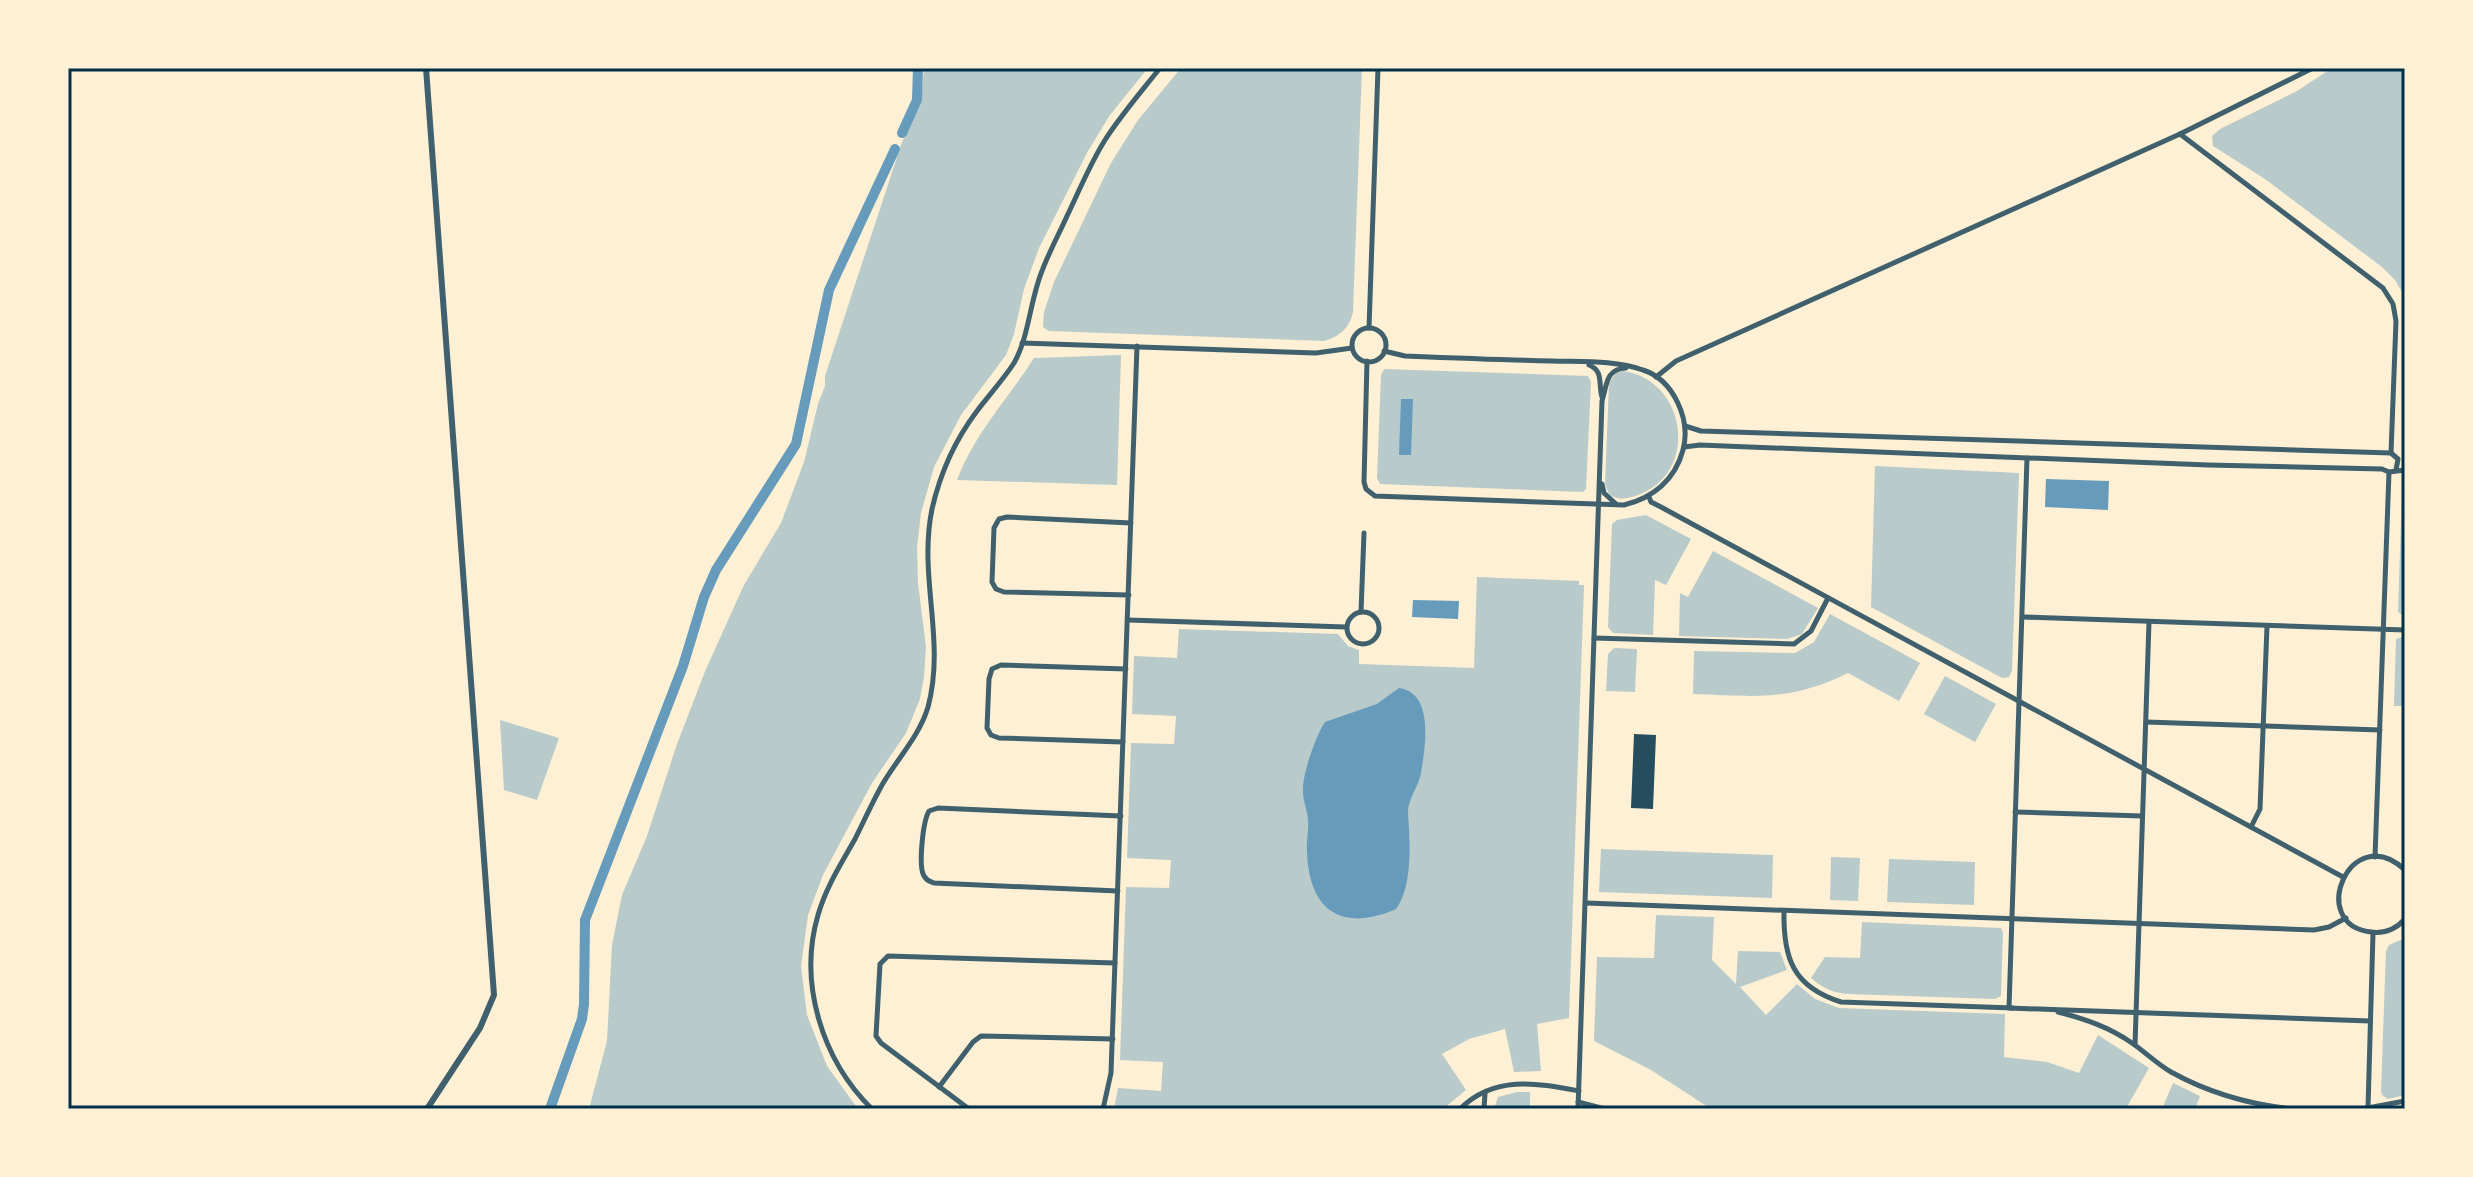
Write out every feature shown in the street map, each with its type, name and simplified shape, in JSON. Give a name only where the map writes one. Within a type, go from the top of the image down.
[{"type":"street","points":[[426,68],[494,995],[480,1028],[427,1109]]},
{"type":"street","points":[[872,1109],[835,1062],[824,1036],[812,984],[814,932],[831,881],[927,710],[935,676],[936,640],[927,571],[927,541],[941,476],[959,438],[1014,363],[1042,270],[1103,143],[1160,68]]},
{"type":"street","points":[[1369,328],[1378,68]]},
{"type":"street","points":[[1656,377],[1676,361],[2180,134],[2313,68]]},
{"type":"street","points":[[2180,134],[2383,288],[2393,304],[2396,321],[2390,455],[2380,463],[2382,469]]},
{"type":"street","points":[[1369,328],[1382,335],[1384,351],[1378,359],[1367,361],[1357,357],[1352,348],[1358,332],[1369,328]]},
{"type":"street","points":[[1022,343],[1316,353],[1352,348]]},
{"type":"street","points":[[1103,1109],[1111,1073],[1113,1039],[1137,346]]},
{"type":"street","points":[[1367,361],[1364,482],[1370,493],[1385,498],[1599,505],[1637,502],[1649,497],[1673,475],[1684,447],[1685,426],[1677,400],[1667,386],[1645,370],[1572,362],[1405,356],[1384,351]]},
{"type":"street","points":[[1572,362],[1597,370],[1603,398]]},
{"type":"street","points":[[1605,1109],[1596,1105],[1578,1106],[1600,467],[1606,380],[1616,369],[1635,368]]},
{"type":"street","points":[[1685,426],[1701,431],[2405,456]]},
{"type":"street","points":[[1684,447],[1700,445],[2405,470]]},
{"type":"street","points":[[2375,857],[2392,471],[2399,462],[2390,455]]},
{"type":"street","points":[[2009,1008],[2027,458]]},
{"type":"street","points":[[1600,467],[1604,493],[1619,505]]},
{"type":"street","points":[[1649,497],[1651,502],[2343,877]]},
{"type":"street","points":[[1129,595],[1004,592],[996,589],[992,582],[994,528],[999,519],[1131,523]]},
{"type":"street","points":[[1361,612],[1364,533]]},
{"type":"street","points":[[1594,638],[1794,644],[1801,642],[1811,631],[1828,598]]},
{"type":"street","points":[[1361,612],[1368,612],[1378,622],[1377,636],[1363,645],[1350,639],[1346,627],[1350,618],[1361,612]]},
{"type":"street","points":[[2023,617],[2405,630]]},
{"type":"street","points":[[1128,620],[1346,627]]},
{"type":"street","points":[[2135,1045],[2149,622]]},
{"type":"street","points":[[2251,827],[2260,809],[2267,626]]},
{"type":"street","points":[[1123,742],[999,738],[991,735],[987,728],[989,679],[992,669],[1001,665],[1126,669]]},
{"type":"street","points":[[2146,722],[2380,730]]},
{"type":"street","points":[[1118,891],[934,883],[926,880],[921,872],[924,819],[929,811],[938,808],[1121,816]]},
{"type":"street","points":[[2015,812],[2143,816]]},
{"type":"street","points":[[2405,870],[2397,863],[2375,857],[2355,864],[2343,877],[2339,899],[2346,918],[2373,933],[2394,928],[2405,919]]},
{"type":"street","points":[[1586,903],[2314,930],[2329,927],[2346,918]]},
{"type":"street","points":[[1784,911],[1785,945],[1799,978],[1826,997],[1841,1002],[2370,1021]]},
{"type":"street","points":[[2368,1108],[2373,933]]},
{"type":"street","points":[[969,1109],[881,1043],[876,1036],[880,964],[883,958],[1115,963]]},
{"type":"street","points":[[2009,1008],[2059,1012],[2089,1020],[2113,1030],[2171,1072],[2205,1088],[2241,1101],[2294,1109]]},
{"type":"street","points":[[939,1087],[981,1036],[1113,1039]]},
{"type":"street","points":[[1460,1109],[1485,1092],[1508,1084],[1534,1082],[1579,1091]]},
{"type":"street","points":[[1484,1109],[1485,1092]]},
{"type":"street","points":[[2362,1109],[2405,1101]]},
{"type":"shaded area","points":[[924,68],[1148,68],[1110,115],[1088,151],[1039,248],[1006,355],[961,415],[934,467],[921,513],[917,547],[926,647],[920,699],[906,733],[872,783],[823,875],[808,915],[801,966],[807,1015],[827,1066],[858,1109],[589,1109],[607,1041],[612,945],[622,895],[647,836],[706,669],[744,585],[781,523],[804,462],[825,376],[902,142],[921,104]]},
{"type":"shaded area","points":[[1181,68],[1362,68],[1353,312],[1346,327],[1335,337],[1324,341],[1049,331],[1043,327],[1044,312],[1054,282],[1111,163],[1138,120]]},
{"type":"shaded area","points":[[2332,68],[2405,68],[2405,297],[2395,280],[2382,267],[2265,179],[2213,146],[2212,136],[2220,129],[2297,91]]},
{"type":"shaded area","points":[[1121,355],[1117,485],[957,480],[982,432],[1034,358]]},
{"type":"shaded area","points":[[1384,369],[1588,376],[1591,382],[1586,489],[1583,492],[1380,484],[1377,478],[1381,375]]},
{"type":"shaded area","points":[[1623,371],[1645,378],[1661,391],[1672,408],[1678,428],[1677,448],[1671,468],[1658,484],[1623,499],[1609,494],[1605,484],[1609,383],[1616,373]]},
{"type":"shaded area","points":[[1875,466],[2019,473],[2012,671],[2009,677],[2002,678],[1871,607]]},
{"type":"shaded area","points":[[2405,485],[2405,617],[2398,612],[2402,488]]},
{"type":"shaded area","points":[[1646,515],[1691,539],[1666,585],[1655,580],[1653,635],[1613,633],[1608,627],[1612,524],[1617,520]]},
{"type":"shaded area","points":[[1713,551],[1818,608],[1802,634],[1787,639],[1679,636],[1680,593],[1688,597]]},
{"type":"shaded area","points":[[1477,577],[1579,581],[1579,585],[1584,585],[1569,1018],[1537,1024],[1541,1071],[1514,1072],[1505,1029],[1469,1039],[1442,1054],[1466,1090],[1443,1109],[1114,1109],[1118,1088],[1161,1091],[1163,1062],[1120,1060],[1126,887],[1169,888],[1171,860],[1127,858],[1131,743],[1174,744],[1176,716],[1132,714],[1134,656],[1177,658],[1179,629],[1338,634],[1348,646],[1359,650],[1359,664],[1474,668]]},
{"type":"shaded area","points":[[1830,614],[1920,663],[1899,701],[1848,673],[1790,693],[1754,696],[1693,694],[1694,651],[1795,653],[1814,642]]},
{"type":"shaded area","points":[[2405,636],[2405,706],[2394,706],[2396,639]]},
{"type":"shaded area","points":[[1614,648],[1637,649],[1635,692],[1606,691],[1608,654]]},
{"type":"shaded area","points":[[1945,676],[1996,704],[1975,742],[1924,714]]},
{"type":"shaded area","points":[[500,720],[559,738],[537,800],[504,790]]},
{"type":"shaded area","points":[[1601,849],[1773,855],[1772,898],[1599,892]]},
{"type":"shaded area","points":[[1831,857],[1860,858],[1858,901],[1830,900]]},
{"type":"shaded area","points":[[1889,859],[1975,862],[1974,905],[1887,902]]},
{"type":"shaded area","points":[[1656,915],[1714,917],[1712,960],[1736,984],[1738,951],[1780,952],[1787,970],[1740,987],[1766,1015],[1797,984],[1815,999],[1839,1008],[2005,1014],[2004,1057],[2047,1062],[2079,1073],[2098,1035],[2149,1068],[2128,1105],[2132,1109],[1708,1109],[1651,1070],[1594,1041],[1597,957],[1654,958]]},
{"type":"shaded area","points":[[1862,922],[2001,928],[2001,996],[1995,999],[1848,994],[1819,985],[1811,978],[1825,957],[1860,958]]},
{"type":"shaded area","points":[[2405,938],[2405,1095],[2388,1099],[2381,1091],[2386,951],[2389,945]]},
{"type":"shaded area","points":[[2173,1083],[2200,1096],[2195,1109],[2162,1109]]},
{"type":"shaded area","points":[[1530,1092],[1530,1109],[1494,1109],[1498,1097]]},
{"type":"water","points":[[1401,399],[1413,399],[1411,455],[1399,455]]},
{"type":"water","points":[[2046,479],[2109,481],[2108,510],[2045,507]]},
{"type":"water","points":[[1413,600],[1459,601],[1458,619],[1412,617]]},
{"type":"water","points":[[1399,688],[1410,692],[1418,700],[1425,723],[1421,773],[1408,809],[1409,863],[1405,889],[1396,909],[1376,916],[1344,917],[1322,902],[1309,872],[1308,817],[1303,791],[1305,775],[1325,722],[1377,704]]},
{"type":"building","points":[[1634,734],[1656,735],[1653,809],[1631,808]]},
{"type":"waterway","points":[[902,133],[917,100],[918,68]]},
{"type":"waterway","points":[[550,1109],[582,1019],[585,920],[683,666],[704,597],[716,570],[796,444],[829,290],[895,149]]}]
